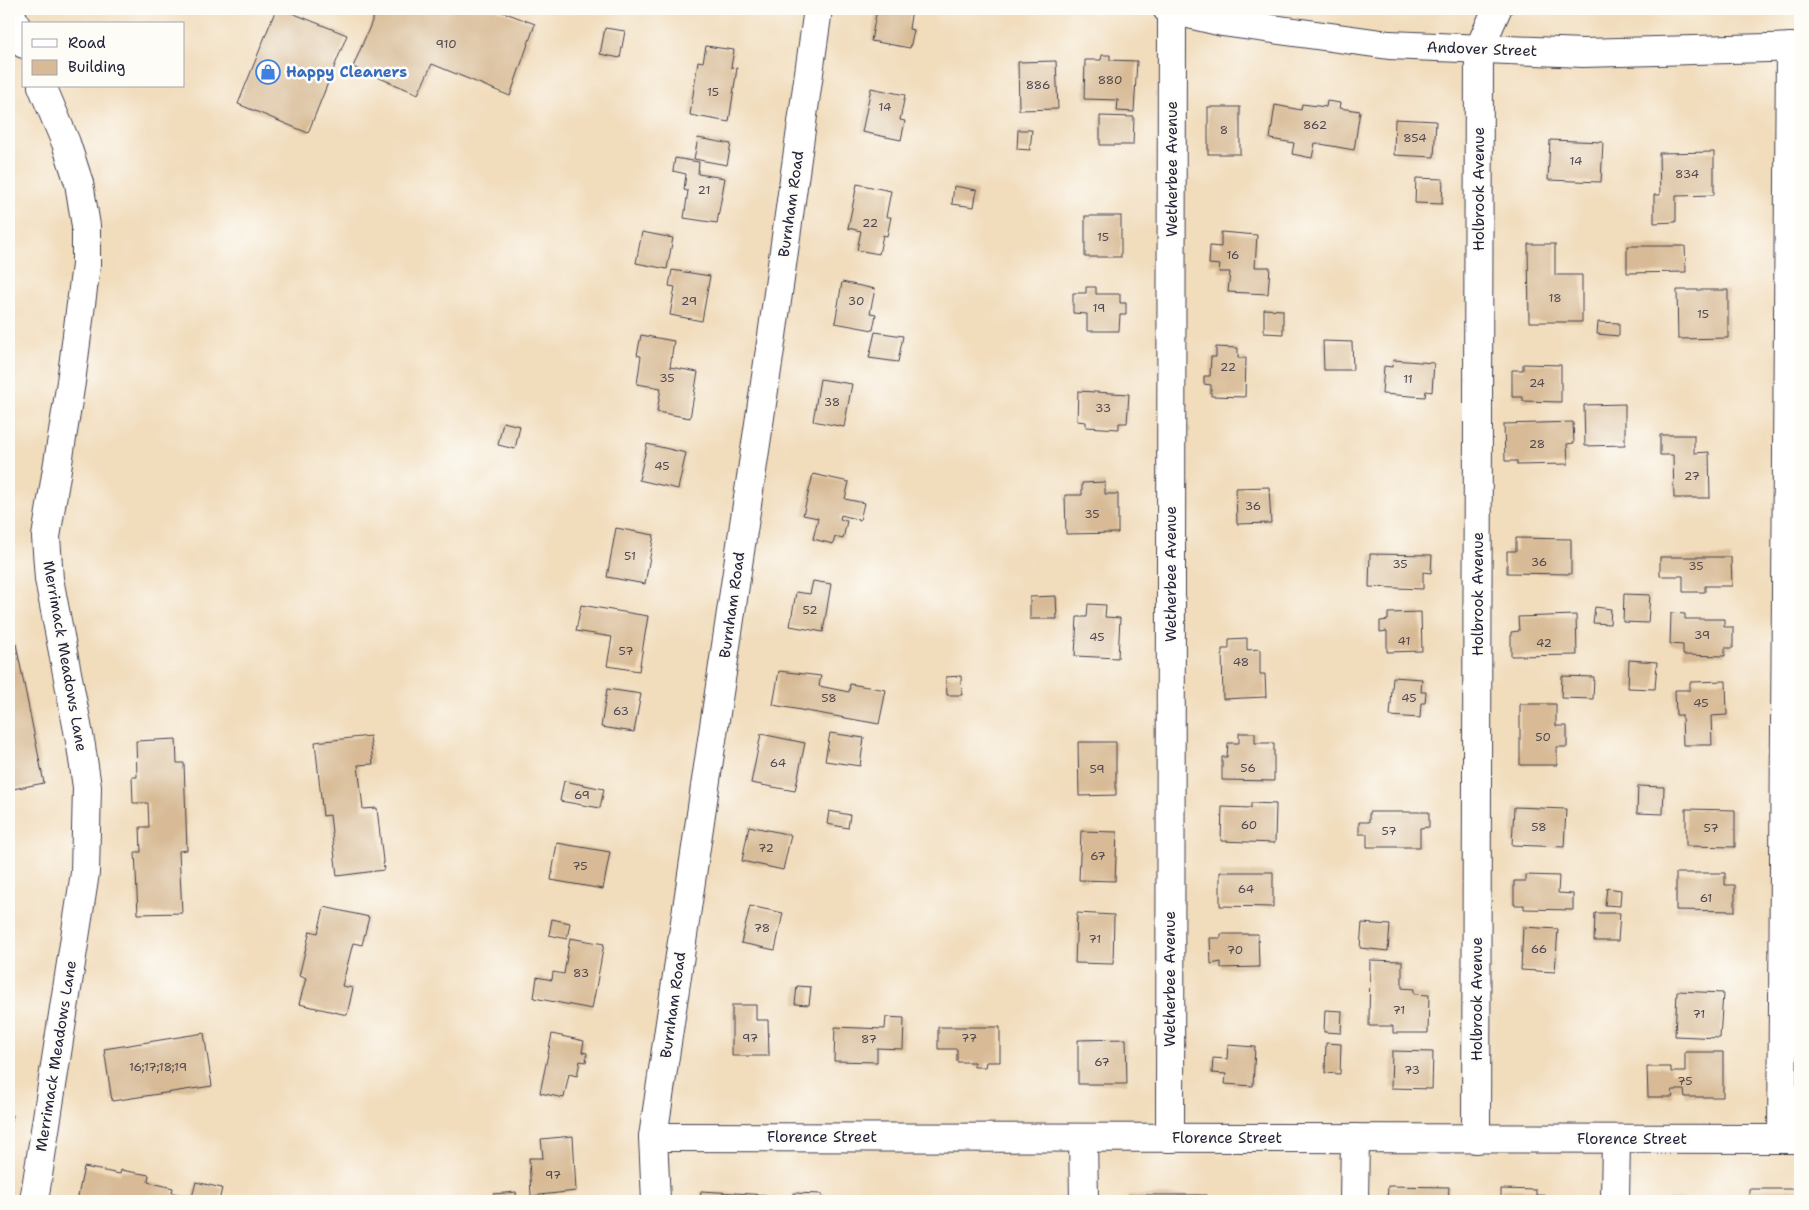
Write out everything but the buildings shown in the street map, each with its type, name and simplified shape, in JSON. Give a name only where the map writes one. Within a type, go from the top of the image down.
[{"type":"street","points":[[9,9],[22,39]]},
{"type":"street","name":"Burnham Road","points":[[656,1201],[653,1137],[768,365],[818,9]]},
{"type":"street","points":[[1479,49],[1496,9]]},
{"type":"street","name":"Andover Street","points":[[1170,10],[1222,15],[1389,45],[1583,53],[1795,47]]},
{"type":"street","name":"Wetherbee Avenue","points":[[1170,10],[1170,1138]]},
{"type":"street","points":[[1791,1139],[1795,47]]},
{"type":"street","name":"Holbrook Avenue","points":[[1476,1139],[1479,49]]},
{"type":"street","name":"Merrimack Meadows Lane","points":[[34,1201],[84,873],[87,828],[87,787],[49,579],[46,537],[75,353],[86,265],[86,226],[79,183],[66,143],[43,88]]},
{"type":"street","name":"Florence Street","points":[[653,1137],[1791,1139]]},
{"type":"street","points":[[1083,1138],[1084,1201]]},
{"type":"street","points":[[1354,1201],[1355,1138]]},
{"type":"street","points":[[1615,1201],[1616,1139]]},
{"type":"place","name":"Happy Cleaners","points":[[268,72]]}]
